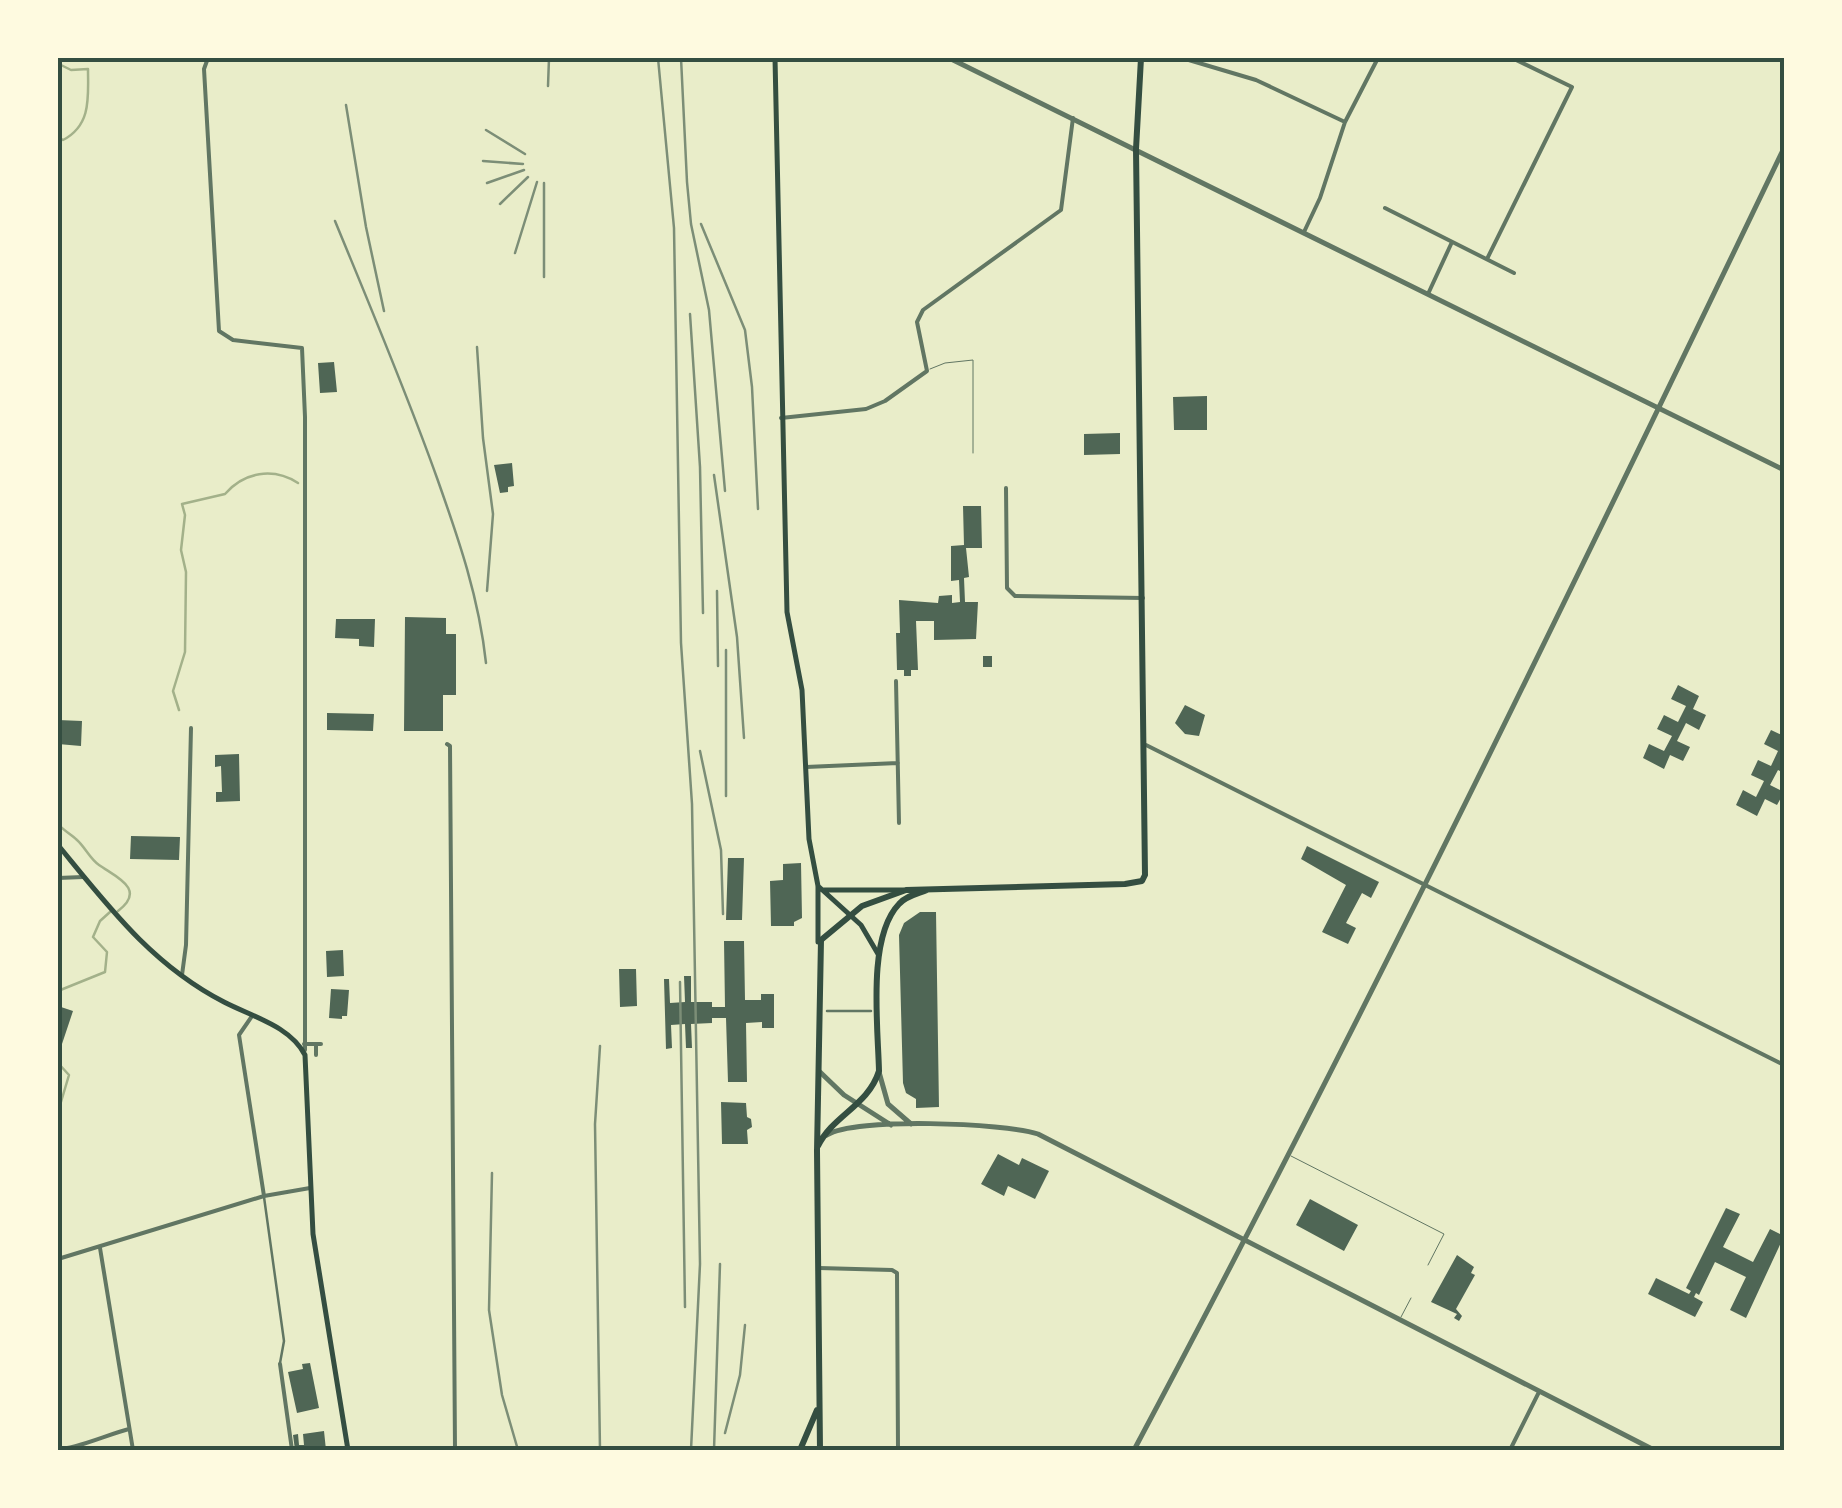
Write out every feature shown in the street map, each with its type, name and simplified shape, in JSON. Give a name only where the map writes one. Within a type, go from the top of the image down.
[{"type":"main road","points":[[774,58],[787,612],[800,676],[809,839],[821,888],[820,1450]]},
{"type":"main road","points":[[821,888],[906,890],[1142,881],[1147,866],[1136,149],[1141,58]]},
{"type":"main road","points":[[58,845],[152,955],[219,1000],[296,1038],[305,1055],[313,1234],[348,1450]]},
{"type":"main road","points":[[818,1147],[832,1126],[871,1090],[879,1071],[879,957],[886,922],[903,900],[932,887]]},
{"type":"main road","points":[[821,888],[866,931],[879,957]]},
{"type":"main road","points":[[818,945],[831,928],[850,914],[880,897],[906,890]]},
{"type":"main road","points":[[800,1450],[820,1404]]},
{"type":"street","points":[[208,58],[204,69],[220,331],[233,340],[302,348],[305,1055]]},
{"type":"street","points":[[949,58],[1784,470]]},
{"type":"street","points":[[1182,58],[1256,80],[1345,122]]},
{"type":"street","points":[[1304,232],[1320,198],[1345,122],[1378,58]]},
{"type":"street","points":[[1487,259],[1572,87],[1512,58]]},
{"type":"street","points":[[781,418],[866,410],[884,402],[927,370],[917,322],[923,310],[1062,210],[1073,118]]},
{"type":"street","points":[[1134,1450],[1246,1240],[1425,885],[1784,148]]},
{"type":"street","points":[[1385,208],[1514,273]]},
{"type":"street","points":[[1428,294],[1452,242]]},
{"type":"street","points":[[1006,488],[1007,588],[1016,596],[1143,598]]},
{"type":"street","points":[[896,681],[900,823]]},
{"type":"street","points":[[182,975],[192,728]]},
{"type":"street","points":[[447,744],[453,892],[455,1450]]},
{"type":"street","points":[[1146,745],[1784,1066]]},
{"type":"street","points":[[806,767],[898,764]]},
{"type":"street","points":[[58,878],[84,876]]},
{"type":"street","points":[[827,1010],[871,1011]]},
{"type":"street","points":[[252,1016],[240,1036],[284,1342],[280,1364],[292,1450]]},
{"type":"street","points":[[304,1044],[318,1044],[316,1055]]},
{"type":"street","points":[[818,1070],[858,1104],[892,1125]]},
{"type":"street","points":[[879,1071],[888,1104],[913,1125]]},
{"type":"street","points":[[818,1147],[836,1129],[892,1125],[1001,1126],[1031,1132],[1654,1450]]},
{"type":"street","points":[[58,1259],[264,1196],[310,1188]]},
{"type":"street","points":[[100,1246],[133,1450]]},
{"type":"street","points":[[819,1268],[897,1273],[898,1450]]},
{"type":"street","points":[[1510,1450],[1539,1392]]},
{"type":"street","points":[[58,1449],[73,1448],[130,1429]]},
{"type":"lane","points":[[927,370],[944,363],[973,360],[972,453]]},
{"type":"lane","points":[[1288,1154],[1444,1234],[1428,1265]]},
{"type":"lane","points":[[1400,1320],[1411,1298]]},
{"type":"building","points":[[334,362],[337,392],[320,393],[318,363]]},
{"type":"building","points":[[1207,396],[1207,430],[1174,430],[1173,397]]},
{"type":"building","points":[[1120,433],[1120,454],[1084,455],[1084,434]]},
{"type":"building","points":[[512,463],[514,486],[500,493],[494,465]]},
{"type":"building","points":[[963,506],[981,506],[982,548],[966,548],[969,577],[964,578],[965,602],[978,602],[976,639],[934,640],[934,621],[916,621],[918,670],[904,676],[904,670],[897,670],[899,600],[938,603],[939,596],[952,595],[952,603],[960,602],[959,580],[951,581],[951,546],[964,545]]},
{"type":"building","points":[[405,617],[446,618],[446,634],[456,634],[456,695],[443,695],[443,731],[404,731]]},
{"type":"building","points":[[336,619],[375,619],[374,647],[359,646],[359,639],[335,638]]},
{"type":"building","points":[[983,656],[992,656],[992,667],[983,667]]},
{"type":"building","points":[[1678,685],[1699,696],[1693,709],[1706,715],[1699,730],[1686,723],[1677,741],[1690,747],[1683,761],[1670,755],[1664,769],[1643,758],[1649,744],[1664,751],[1672,736],[1657,729],[1664,715],[1678,722],[1686,706],[1671,699]]},
{"type":"building","points":[[1185,705],[1205,715],[1199,736],[1185,734],[1175,723]]},
{"type":"building","points":[[327,713],[374,714],[373,731],[327,730]]},
{"type":"building","points":[[58,720],[82,721],[81,746],[58,744]]},
{"type":"building","points":[[1771,730],[1784,736],[1784,773],[1778,770],[1770,785],[1784,792],[1777,805],[1765,799],[1757,816],[1736,805],[1743,790],[1756,797],[1764,781],[1751,775],[1758,760],[1771,766],[1778,751],[1764,744]]},
{"type":"building","points":[[239,754],[240,801],[216,802],[216,792],[222,792],[221,766],[215,767],[215,755]]},
{"type":"building","points":[[131,836],[180,837],[179,860],[130,859]]},
{"type":"building","points":[[1307,846],[1379,882],[1371,898],[1362,893],[1346,923],[1356,928],[1348,944],[1322,932],[1346,885],[1301,859]]},
{"type":"building","points":[[728,858],[744,858],[742,920],[726,920]]},
{"type":"building","points":[[801,863],[802,918],[794,926],[771,926],[770,881],[783,880],[783,864]]},
{"type":"building","points":[[920,912],[936,912],[939,1107],[916,1108],[916,1099],[906,1093],[903,1083],[899,935],[904,923]]},
{"type":"building","points":[[724,941],[744,941],[745,1000],[761,1000],[761,994],[774,994],[774,1028],[762,1028],[762,1022],[746,1023],[747,1082],[728,1082],[726,1018],[691,1024],[692,1048],[686,1048],[685,1024],[671,1025],[672,1048],[666,1049],[664,979],[669,979],[670,1003],[685,1002],[684,976],[691,976],[691,1002],[712,1002],[712,1007],[725,1007]]},
{"type":"building","points":[[343,950],[344,976],[327,977],[326,951]]},
{"type":"building","points":[[619,969],[636,969],[637,1006],[620,1007]]},
{"type":"building","points":[[331,989],[349,990],[347,1016],[342,1019],[329,1018]]},
{"type":"building","points":[[58,1006],[73,1011],[61,1047],[58,1046]]},
{"type":"building","points":[[721,1102],[746,1103],[752,1127],[747,1130],[748,1144],[722,1144]]},
{"type":"building","points":[[998,1154],[1019,1165],[1022,1158],[1049,1171],[1035,1199],[1008,1186],[1004,1196],[981,1184]]},
{"type":"building","points":[[1310,1199],[1358,1225],[1344,1251],[1296,1225]]},
{"type":"building","points":[[1726,1208],[1740,1214],[1723,1247],[1753,1262],[1770,1229],[1784,1236],[1746,1318],[1730,1310],[1746,1277],[1715,1262],[1699,1295],[1694,1297],[1703,1302],[1695,1317],[1648,1294],[1656,1278],[1689,1294],[1691,1291],[1686,1288]]},
{"type":"building","points":[[1457,1255],[1474,1267],[1471,1273],[1475,1275],[1456,1309],[1462,1316],[1459,1321],[1454,1318],[1457,1314],[1431,1302]]},
{"type":"building","points":[[310,1363],[319,1408],[297,1413],[288,1372]]},
{"type":"building","points":[[324,1431],[326,1450],[295,1450],[293,1435],[298,1434],[299,1445],[304,1445],[303,1434]]},
{"type":"waterway","points":[[58,137],[63,140],[79,126],[88,89],[88,69],[71,70],[59,64],[59,58]]},
{"type":"waterway","points":[[179,710],[173,691],[185,652],[182,504],[225,494],[241,481],[259,474],[279,475],[298,483]]},
{"type":"waterway","points":[[58,824],[96,862],[126,884],[130,896],[118,911]]},
{"type":"waterway","points":[[58,991],[105,972],[107,952],[93,937],[100,921],[110,912]]},
{"type":"waterway","points":[[58,1063],[69,1075],[58,1112]]},
{"type":"railway","points":[[548,86],[549,58]]},
{"type":"railway","points":[[658,58],[674,228],[681,643],[692,804],[700,1264],[691,1450]]},
{"type":"railway","points":[[681,58],[691,224],[709,310],[725,491]]},
{"type":"railway","points":[[346,105],[384,311]]},
{"type":"railway","points":[[486,130],[525,154]]},
{"type":"railway","points":[[483,161],[523,164]]},
{"type":"railway","points":[[487,183],[524,170]]},
{"type":"railway","points":[[500,204],[528,177]]},
{"type":"railway","points":[[515,253],[537,182]]},
{"type":"railway","points":[[544,183],[544,277]]},
{"type":"railway","points":[[335,221],[413,413],[453,524],[473,592],[486,663]]},
{"type":"railway","points":[[701,224],[745,330],[758,509]]},
{"type":"railway","points":[[690,314],[700,467],[703,613]]},
{"type":"railway","points":[[477,347],[493,514],[487,591]]},
{"type":"railway","points":[[714,475],[737,637],[744,738]]},
{"type":"railway","points":[[717,591],[718,666]]},
{"type":"railway","points":[[726,650],[726,796]]},
{"type":"railway","points":[[700,751],[721,850],[723,914]]},
{"type":"railway","points":[[680,982],[685,1307]]},
{"type":"railway","points":[[600,1046],[595,1124],[600,1450]]},
{"type":"railway","points":[[492,1173],[489,1310],[502,1395],[518,1450]]},
{"type":"railway","points":[[714,1450],[720,1264]]},
{"type":"railway","points":[[725,1433],[740,1375],[745,1325]]}]
